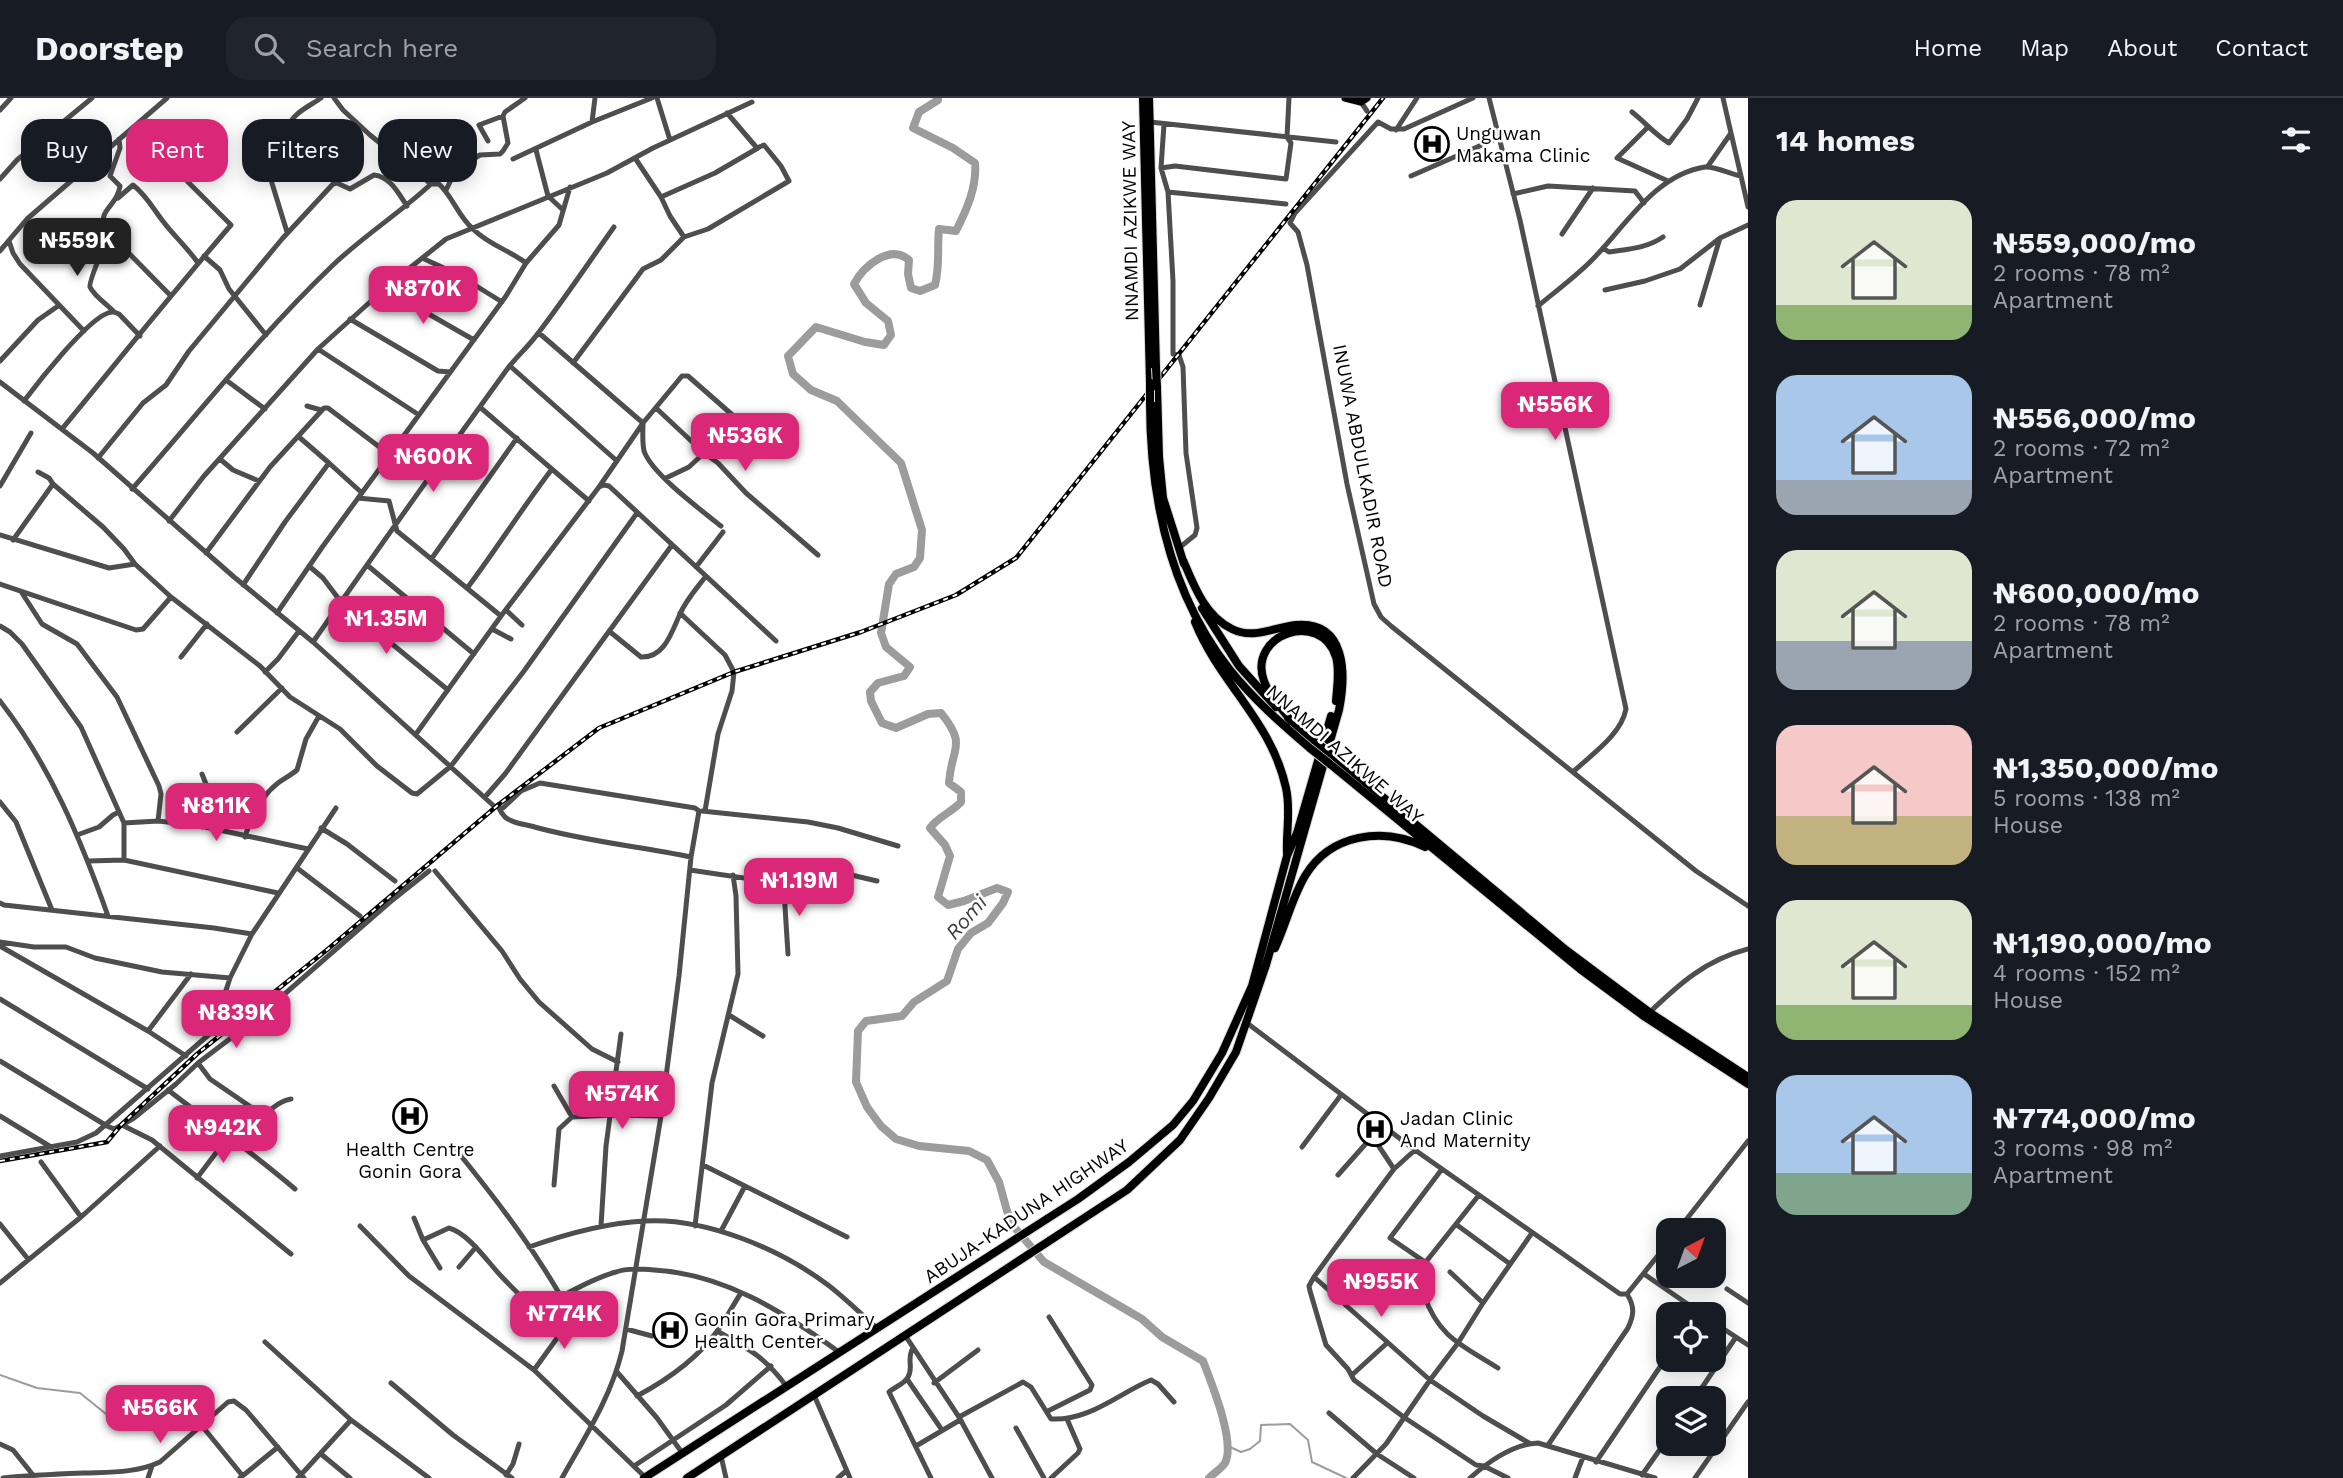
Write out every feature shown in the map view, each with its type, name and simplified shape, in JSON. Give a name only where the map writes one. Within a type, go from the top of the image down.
[{"type":"highway","name":"NNAMDI AZIKWE WAY","points":[[1143,98],[1150,122],[1156,368],[1150,402],[1154,482],[1158,509],[1178,579],[1196,617],[1231,671],[1273,716],[1332,760],[1647,1014],[1748,1077]]},
{"type":"highway","name":"NNAMDI AZIKWE WAY","points":[[1149,98],[1146,111],[1153,385],[1163,498],[1202,608],[1227,651],[1253,683],[1313,745]]},
{"type":"highway","points":[[1183,560],[1194,587],[1209,611],[1230,629],[1254,634],[1294,625],[1318,629],[1326,633],[1337,646],[1343,665],[1339,710],[1265,965]]},
{"type":"highway","points":[[1178,579],[1211,657],[1255,718],[1275,752],[1288,802],[1287,856]]},
{"type":"highway","points":[[1287,856],[1297,833],[1336,702],[1338,681],[1336,656],[1331,647],[1316,634],[1305,631],[1286,633],[1277,638],[1269,645],[1262,660],[1263,680],[1292,721]]},
{"type":"highway","name":"NNAMDI AZIKWE WAY","points":[[1332,760],[1438,854],[1580,969],[1748,1084]]},
{"type":"highway","points":[[1265,965],[1278,942],[1303,879],[1314,863],[1329,850],[1354,838],[1386,835],[1416,842],[1438,854]]},
{"type":"highway","name":"ABUJA-KADUNA HIGHWAY","points":[[645,1478],[1078,1199],[1129,1162],[1173,1125],[1193,1101],[1244,1009],[1287,856]]},
{"type":"highway","name":"ABUJA-KADUNA HIGHWAY","points":[[687,1478],[1127,1190],[1180,1140],[1224,1074],[1247,1023],[1265,965]]},
{"type":"main road","points":[[1345,98],[1364,100]]},
{"type":"street","points":[[0,110],[11,98]]},
{"type":"street","points":[[1,176],[92,98]]},
{"type":"street","points":[[0,251],[27,219],[167,98]]},
{"type":"street","points":[[294,119],[300,111],[321,98]]},
{"type":"street","points":[[334,98],[370,135],[431,184],[449,183]]},
{"type":"street","points":[[488,141],[479,125],[503,116],[525,98]]},
{"type":"street","points":[[592,122],[595,98]]},
{"type":"street","points":[[513,159],[592,122],[655,98],[670,140]]},
{"type":"street","points":[[1161,168],[1175,166],[1286,179],[1291,143],[1287,137],[1289,98]]},
{"type":"street","points":[[1396,130],[1418,98]]},
{"type":"street","name":"INUWA ABDULKADIR ROAD","points":[[1474,98],[1404,129],[1396,130],[1378,122],[1295,213],[1290,223],[1298,232],[1307,265],[1347,484],[1374,604],[1381,617],[1391,626],[1696,871],[1748,906]]},
{"type":"street","points":[[1633,112],[1654,134],[1668,143],[1687,119],[1698,98]]},
{"type":"street","points":[[1723,98],[1748,207]]},
{"type":"street","points":[[1364,100],[1367,111]]},
{"type":"street","points":[[1490,100],[1626,709],[1624,720],[1617,731],[1573,772]]},
{"type":"street","points":[[169,522],[220,459],[318,349],[446,239],[607,173],[752,102]]},
{"type":"street","points":[[727,113],[757,148],[764,145]]},
{"type":"street","points":[[446,190],[462,166],[480,155],[500,154],[503,151],[508,143],[503,116]]},
{"type":"street","points":[[1150,122],[1336,142]]},
{"type":"street","points":[[1164,124],[1161,168],[1168,192],[1173,281],[1173,351],[1174,355],[1179,355],[1183,367],[1186,453],[1197,528],[1195,535],[1179,548]]},
{"type":"street","points":[[1648,127],[1617,158],[1668,181]]},
{"type":"street","points":[[1708,166],[1731,133]]},
{"type":"street","points":[[1411,176],[1500,137]]},
{"type":"street","points":[[118,198],[120,186],[110,176],[120,148],[119,139]]},
{"type":"street","points":[[661,197],[715,173],[764,145]]},
{"type":"street","points":[[573,363],[643,269],[661,260],[684,237],[708,229],[789,181],[764,145]]},
{"type":"street","points":[[536,150],[548,196],[563,210]]},
{"type":"street","points":[[635,158],[684,237]]},
{"type":"street","points":[[1538,306],[1590,263],[1644,203],[1668,181],[1708,166],[1741,176]]},
{"type":"street","points":[[99,458],[143,403],[166,385],[189,351],[328,188],[337,183],[350,189],[378,174],[390,182],[407,206]]},
{"type":"street","points":[[62,429],[231,225],[188,182]]},
{"type":"street","points":[[272,182],[287,233]]},
{"type":"street","points":[[132,489],[266,335],[335,263],[431,184]]},
{"type":"street","points":[[439,184],[446,190],[460,216],[472,228],[494,246],[526,263]]},
{"type":"street","points":[[170,296],[103,224],[103,217],[118,198],[134,185],[144,193],[160,219],[188,248],[198,263]]},
{"type":"street","points":[[1513,194],[1548,186],[1593,188],[1635,191],[1644,203]]},
{"type":"street","points":[[277,614],[360,495],[502,302],[526,263],[556,230],[570,187]]},
{"type":"street","points":[[1562,234],[1593,188]]},
{"type":"street","points":[[1168,192],[1286,204]]},
{"type":"street","points":[[1605,290],[1646,281],[1680,269],[1720,238],[1748,225]]},
{"type":"street","points":[[313,642],[436,468],[614,227]]},
{"type":"street","points":[[109,233],[90,280],[90,287],[141,336]]},
{"type":"street","points":[[1603,248],[1609,252],[1634,249],[1653,244],[1664,237]]},
{"type":"street","points":[[1700,305],[1720,238]]},
{"type":"street","points":[[9,241],[16,258],[84,331]]},
{"type":"street","points":[[204,256],[220,270],[235,296],[266,335]]},
{"type":"street","points":[[422,258],[457,274],[502,302]]},
{"type":"street","points":[[385,289],[474,340]]},
{"type":"street","points":[[0,361],[38,320],[58,306]]},
{"type":"street","points":[[24,401],[84,331],[106,314],[114,312]]},
{"type":"street","points":[[350,319],[438,371],[450,372]]},
{"type":"street","points":[[538,333],[643,423]]},
{"type":"street","points":[[318,349],[419,415]]},
{"type":"street","points":[[510,366],[617,461]]},
{"type":"street","points":[[438,371],[441,384]]},
{"type":"street","points":[[416,734],[629,446],[643,423],[682,376],[685,375],[737,419]]},
{"type":"street","points":[[226,380],[265,409]]},
{"type":"street","points":[[0,382],[99,458],[169,522],[313,642],[495,807],[498,805],[502,814],[511,820],[581,839],[691,857]]},
{"type":"street","points":[[307,406],[321,410],[328,408],[390,455]]},
{"type":"street","points":[[481,408],[589,500]]},
{"type":"street","points":[[656,408],[718,463],[746,493],[818,555]]},
{"type":"street","points":[[206,553],[259,481],[321,410]]},
{"type":"street","points":[[643,423],[642,439],[645,453],[651,463],[722,529],[696,567]]},
{"type":"street","points":[[0,486],[31,433]]},
{"type":"street","points":[[299,436],[360,495],[389,501],[394,530],[522,625]]},
{"type":"street","points":[[432,558],[517,438]]},
{"type":"street","points":[[400,441],[436,468]]},
{"type":"street","points":[[629,446],[645,453]]},
{"type":"street","points":[[666,478],[689,467],[704,453]]},
{"type":"street","points":[[220,459],[233,470],[259,481]]},
{"type":"street","points":[[243,584],[329,463]]},
{"type":"street","points":[[468,587],[502,541],[518,513],[552,469]]},
{"type":"street","points":[[38,472],[49,478],[103,527],[124,548],[135,564],[171,597],[265,672],[290,697],[340,729],[377,766],[412,793],[421,793],[450,766],[524,671],[637,513]]},
{"type":"street","points":[[13,540],[53,484]]},
{"type":"street","points":[[599,487],[609,486],[776,641]]},
{"type":"street","points":[[0,536],[109,568],[135,564]]},
{"type":"street","points":[[485,797],[505,774],[672,545]]},
{"type":"street","points":[[367,565],[474,654]]},
{"type":"street","points":[[309,566],[323,578],[341,602],[448,690]]},
{"type":"street","points":[[609,631],[641,657],[646,658],[668,642],[680,613],[706,576]]},
{"type":"street","points":[[0,584],[140,631],[171,597]]},
{"type":"street","points":[[22,593],[42,624],[77,644],[117,697],[162,794],[158,821]]},
{"type":"street","points":[[562,1478],[617,1372],[661,1116],[691,857],[718,734],[732,691],[734,672],[725,655],[680,613]]},
{"type":"street","points":[[181,657],[207,624]]},
{"type":"street","points":[[676,626],[690,624]]},
{"type":"street","points":[[0,626],[22,644],[81,727],[124,823],[124,860]]},
{"type":"street","points":[[492,629],[511,639]]},
{"type":"street","points":[[265,672],[299,631]]},
{"type":"street","points":[[237,732],[282,688]]},
{"type":"street","points":[[0,701],[34,749],[77,835],[108,916]]},
{"type":"street","points":[[245,837],[250,818],[260,803],[275,785],[297,770],[306,738],[319,716]]},
{"type":"street","points":[[202,774],[206,784],[215,793],[202,827]]},
{"type":"street","points":[[499,808],[521,791],[540,783],[702,811],[808,822],[898,846]]},
{"type":"street","points":[[0,802],[16,822],[52,911]]},
{"type":"street","points":[[0,1156],[77,1142],[96,1133],[148,1090],[217,1026],[230,978],[252,934],[337,808]]},
{"type":"street","points":[[77,835],[99,827],[119,813]]},
{"type":"street","points":[[124,823],[158,821],[202,827],[308,849]]},
{"type":"street","points":[[321,828],[347,844],[395,881]]},
{"type":"street","points":[[88,861],[124,860],[278,893]]},
{"type":"street","points":[[297,868],[360,916]]},
{"type":"street","points":[[788,954],[784,873],[791,869],[847,874],[877,881]]},
{"type":"street","points":[[690,870],[784,884]]},
{"type":"street","points":[[0,1061],[114,1129],[134,1118],[198,1063],[256,1019],[390,902],[432,871],[502,951],[539,1002],[578,1038],[618,1062]]},
{"type":"street","points":[[695,1226],[712,1083],[738,974],[733,875]]},
{"type":"street","points":[[0,903],[252,934]]},
{"type":"street","points":[[0,944],[66,947],[94,958],[162,972],[230,978]]},
{"type":"street","points":[[0,944],[186,1056]]},
{"type":"street","points":[[1647,1014],[1702,967],[1748,949]]},
{"type":"street","points":[[148,1031],[191,974]]},
{"type":"street","points":[[0,999],[148,1090]]},
{"type":"street","points":[[729,1016],[762,1036]]},
{"type":"street","points":[[1247,1023],[1415,1150],[1620,1294],[1627,1294],[1656,1258]]},
{"type":"street","points":[[601,1226],[606,1146],[621,1034]]},
{"type":"street","points":[[198,1063],[210,1079],[261,1114],[277,1102],[291,1099]]},
{"type":"street","points":[[554,1086],[572,1117]]},
{"type":"street","points":[[168,1090],[255,1155],[295,1189]]},
{"type":"street","points":[[1302,1147],[1341,1095]]},
{"type":"street","points":[[0,1116],[52,1147]]},
{"type":"street","points":[[554,1185],[559,1129],[572,1117],[661,1116]]},
{"type":"street","points":[[122,1125],[160,1146],[291,1254]]},
{"type":"street","points":[[197,1178],[228,1137]]},
{"type":"street","points":[[1338,1175],[1370,1139],[1376,1142],[1394,1169]]},
{"type":"street","points":[[1687,1218],[1748,1141]]},
{"type":"street","points":[[0,1283],[81,1217],[160,1146]]},
{"type":"street","points":[[1415,1150],[1394,1169],[1314,1277],[1309,1288],[1326,1345],[1360,1385],[1476,1465],[1508,1478]]},
{"type":"street","points":[[457,1151],[496,1199],[562,1296],[575,1321],[560,1334],[534,1370]]},
{"type":"street","points":[[41,1162],[81,1217]]},
{"type":"street","points":[[703,1165],[847,1237]]},
{"type":"street","points":[[1425,1262],[1390,1238],[1442,1169]]},
{"type":"street","points":[[721,1231],[746,1186]]},
{"type":"street","points":[[1479,1195],[1425,1262],[1418,1275],[1430,1314],[1437,1325],[1458,1343],[1498,1368]]},
{"type":"street","points":[[414,1219],[440,1268]]},
{"type":"street","points":[[528,1247],[601,1226],[645,1220],[675,1222],[721,1231],[768,1250],[801,1268],[828,1285],[877,1328]]},
{"type":"street","points":[[0,1224],[28,1259]]},
{"type":"street","points":[[1457,1225],[1510,1264]]},
{"type":"street","points":[[360,1226],[409,1276],[534,1370],[645,1478]]},
{"type":"street","points":[[423,1240],[451,1228],[476,1247],[502,1277],[560,1334]]},
{"type":"street","points":[[1354,1477],[1387,1444],[1532,1233]]},
{"type":"street","points":[[459,1267],[476,1247]]},
{"type":"street","points":[[562,1296],[618,1271],[636,1269],[696,1276],[723,1284],[799,1323],[839,1352]]},
{"type":"street","points":[[1450,1272],[1483,1303]]},
{"type":"street","points":[[1644,1274],[1683,1302]]},
{"type":"street","points":[[1314,1277],[1430,1380],[1529,1443]]},
{"type":"street","points":[[1727,1289],[1748,1303]]},
{"type":"street","points":[[638,1396],[676,1372],[717,1331],[741,1293]]},
{"type":"street","points":[[1548,1445],[1629,1328],[1634,1315],[1627,1294]]},
{"type":"street","points":[[1048,1411],[1090,1390],[1092,1385],[1049,1317]]},
{"type":"street","points":[[626,1329],[652,1336]]},
{"type":"street","points":[[1726,1330],[1748,1345]]},
{"type":"street","points":[[717,1331],[755,1352],[771,1366],[787,1387]]},
{"type":"street","points":[[905,1335],[959,1419],[992,1478]]},
{"type":"street","points":[[1703,1386],[1736,1337]]},
{"type":"street","points":[[265,1342],[351,1420],[429,1478]]},
{"type":"street","points":[[1352,1375],[1386,1343]]},
{"type":"street","points":[[913,1348],[908,1356],[910,1371],[907,1379],[889,1392],[932,1478]]},
{"type":"street","points":[[934,1383],[978,1350]]},
{"type":"street","points":[[634,1466],[743,1392],[771,1366]]},
{"type":"street","points":[[617,1372],[683,1454]]},
{"type":"street","points":[[1596,1462],[1656,1372]]},
{"type":"street","points":[[907,1379],[942,1430]]},
{"type":"street","points":[[916,1446],[1023,1382],[1031,1387],[1051,1419],[1067,1419],[1113,1402],[1151,1380],[1174,1402]]},
{"type":"street","points":[[391,1383],[453,1435],[509,1476],[520,1444]]},
{"type":"street","points":[[814,1395],[850,1478]]},
{"type":"street","points":[[3,1478],[112,1474],[152,1466],[228,1402],[234,1401],[246,1410],[301,1477],[351,1420]]},
{"type":"street","points":[[1695,1478],[1748,1402]]},
{"type":"street","points":[[1329,1413],[1377,1454],[1414,1478]]},
{"type":"street","points":[[1051,1478],[1083,1447],[1067,1419]]},
{"type":"street","points":[[202,1426],[241,1477],[278,1447]]},
{"type":"street","points":[[1016,1428],[1044,1478]]},
{"type":"street","points":[[1470,1478],[1484,1466],[1529,1443],[1548,1445],[1655,1478]]},
{"type":"street","points":[[0,1444],[13,1450],[33,1475]]},
{"type":"street","points":[[321,1454],[350,1478]]},
{"type":"street","points":[[1642,1475],[1656,1455]]},
{"type":"street","points":[[721,1456],[726,1478]]},
{"type":"street","points":[[1575,1478],[1583,1457]]},
{"type":"street","points":[[148,1478],[152,1466]]},
{"type":"street","points":[[838,1478],[846,1471]]},
{"type":"waterway","name":"Romi","points":[[938,98],[919,112],[913,128],[953,148],[975,163],[975,172],[970,198],[956,231],[939,229],[935,285],[920,291],[911,288],[909,260],[902,255],[894,254],[878,259],[870,264],[854,284],[866,303],[888,321],[891,335],[884,345],[816,327],[788,356],[793,374],[811,390],[837,401],[901,463],[922,530],[920,558],[914,567],[896,574],[889,584],[881,633],[886,647],[910,667],[904,676],[878,683],[870,692],[871,701],[882,723],[896,728],[928,714],[941,713],[954,733],[956,747],[949,783],[961,792],[961,802],[930,828],[945,845],[950,856],[938,897],[948,905],[997,888],[1008,892],[988,923],[971,933],[958,949],[947,981],[914,1002],[902,1016],[866,1021],[858,1031],[856,1082],[867,1107],[881,1126],[896,1139],[919,1146],[969,1151],[987,1160],[999,1182],[1015,1228],[1044,1262],[1142,1319],[1162,1337],[1203,1361],[1221,1412],[1228,1453],[1225,1463],[1209,1478]]},
{"type":"waterway","points":[[0,1375],[37,1388],[80,1393],[106,1414]]},
{"type":"waterway","points":[[1228,1446],[1241,1452],[1250,1449],[1260,1441],[1261,1425],[1290,1424],[1308,1440],[1312,1462],[1346,1478]]},
{"type":"railway","points":[[0,1161],[107,1142],[121,1125],[197,1054],[328,949],[498,805],[599,728],[734,672],[861,632],[956,595],[1016,558],[1383,98]]},
{"type":"place","name":"Unguwan Makama Clinic","points":[[1432,144]]},
{"type":"place","name":"Health Centre Gonin Gora","points":[[410,1116]]},
{"type":"place","name":"Jadan Clinic And Maternity","points":[[1375,1129]]},
{"type":"place","name":"Gonin Gora Primary Health Center","points":[[670,1330]]}]
